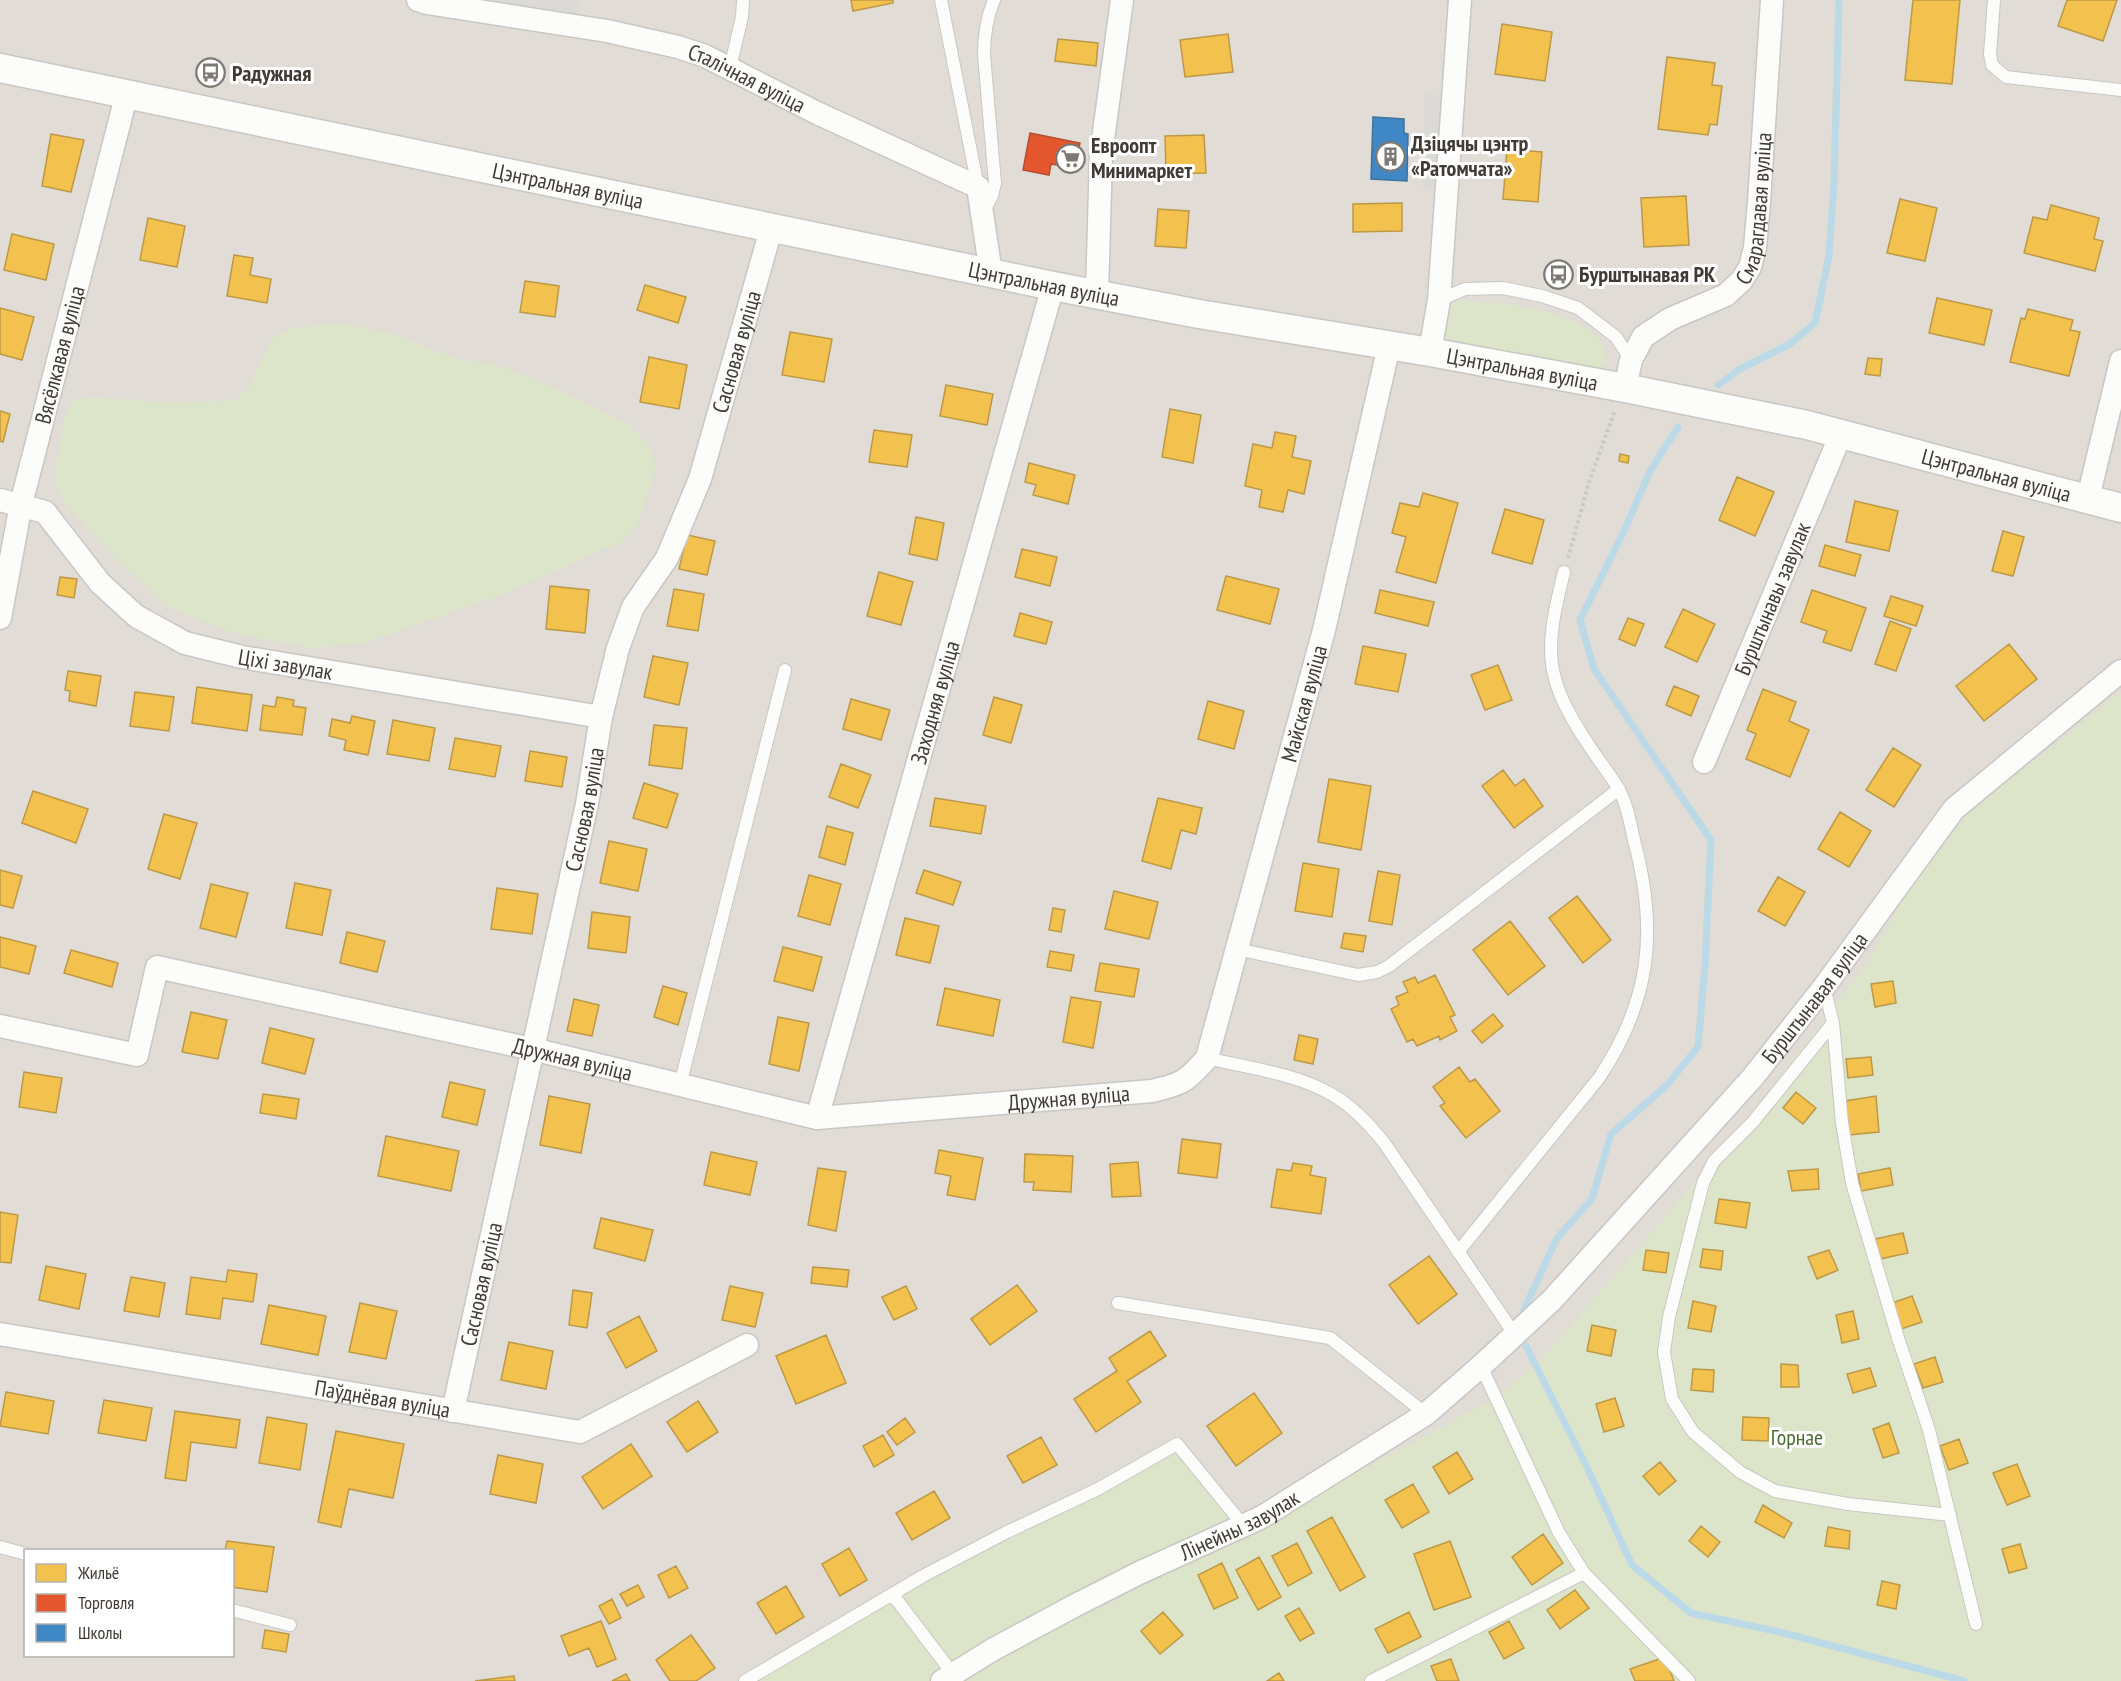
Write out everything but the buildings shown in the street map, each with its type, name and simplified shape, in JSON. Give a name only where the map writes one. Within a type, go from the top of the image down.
[{"type":"street","name":"Сталічная вуліца","points":[[418,0],[652,40],[705,56],[817,113],[978,187]]},
{"type":"street","points":[[1097,294],[1101,154],[1122,0]]},
{"type":"street","points":[[1430,352],[1439,300],[1460,0]]},
{"type":"street","name":"Смарагдавая вуліца","points":[[1625,388],[1631,360],[1643,337],[1670,319],[1726,295],[1742,280],[1750,267],[1755,248],[1759,202],[1772,0]]},
{"type":"street","name":"Цэнтральная вуліца","points":[[0,68],[1053,286],[1199,314],[1430,352],[1625,388],[1841,434],[2121,508]]},
{"type":"street","name":"Вясёлкавая вуліца","points":[[0,618],[11,502],[127,93]]},
{"type":"street","points":[[978,187],[991,273]]},
{"type":"street","name":"Сасновая вуліца","points":[[453,1411],[587,804],[601,717],[618,648],[633,608],[667,558],[700,479],[772,226]]},
{"type":"street","name":"Заходняя вуліца","points":[[817,1118],[1053,286]]},
{"type":"street","name":"Майская вуліца","points":[[1207,1058],[1324,630],[1389,346]]},
{"type":"street","points":[[2088,498],[2121,361]]},
{"type":"street","name":"Бурштынавы завулак","points":[[1704,762],[1841,434]]},
{"type":"street","name":"Ціхі завулак","points":[[11,502],[45,512],[100,583],[136,616],[185,643],[264,661],[362,679],[448,690],[601,717]]},
{"type":"street","name":"Бурштынавая вуліца","points":[[1515,1335],[1552,1300],[1753,1077],[1824,987],[1954,809],[2121,671]]},
{"type":"street","name":"Дружная вуліца","points":[[0,1026],[137,1055],[157,967],[532,1049],[817,1118],[1152,1091],[1178,1085],[1192,1075],[1207,1058]]},
{"type":"street","name":"Паўднёвая вуліца","points":[[0,1334],[580,1432],[747,1345]]},
{"type":"street","name":"Лінейны завулак","points":[[947,1677],[1074,1606],[1139,1573],[1262,1517],[1426,1414],[1515,1335]]},
{"type":"lane","points":[[730,68],[742,17],[743,0]]},
{"type":"lane","points":[[940,0],[978,187]]},
{"type":"lane","points":[[982,215],[992,196],[995,183],[984,55],[984,35],[994,0]]},
{"type":"lane","points":[[1994,0],[1990,54],[1992,65],[2006,77],[2121,90]]},
{"type":"lane","points":[[1439,300],[1465,289],[1503,288],[1542,296],[1578,308],[1616,337],[1631,360]]},
{"type":"lane","points":[[1458,1252],[1599,1078],[1615,1054],[1631,1020],[1641,989],[1646,956],[1648,909],[1644,877],[1619,789],[1567,710],[1554,681],[1550,650],[1554,614],[1564,572]]},
{"type":"lane","points":[[680,1085],[785,670]]},
{"type":"lane","points":[[1236,949],[1358,975],[1377,972],[1389,966],[1619,789]]},
{"type":"lane","points":[[1824,987],[1833,1023],[1842,1123],[1852,1183],[1898,1338],[1929,1430],[1976,1624]]},
{"type":"lane","points":[[1833,1023],[1752,1123],[1714,1161],[1703,1183],[1669,1317],[1664,1352],[1672,1399],[1693,1432],[1740,1472],[1775,1491],[1848,1504],[1950,1515]]},
{"type":"lane","points":[[1207,1058],[1296,1079],[1332,1094],[1365,1120],[1385,1144],[1515,1335]]},
{"type":"lane","points":[[1118,1303],[1330,1338],[1426,1414]]},
{"type":"lane","points":[[1481,1366],[1559,1533],[1584,1572],[1689,1681]]},
{"type":"lane","points":[[745,1681],[923,1576],[1005,1533],[1098,1489],[1177,1444],[1243,1525]]},
{"type":"lane","points":[[0,1547],[24,1553]]},
{"type":"lane","points":[[1371,1681],[1584,1572]]},
{"type":"lane","points":[[893,1595],[947,1677]]},
{"type":"lane","points":[[234,1611],[290,1625]]},
{"type":"path","points":[[1564,572],[1589,482],[1610,422],[1625,388]]},
{"type":"shaded area","points":[[0,0],[2121,0],[2121,1681],[0,1681]]},
{"type":"shaded area","points":[[478,0],[581,0],[578,15]]},
{"type":"shaded area","points":[[1425,94],[1440,95],[1438,190],[1423,190]]},
{"type":"green space","points":[[1460,301],[1524,307],[1572,321],[1591,332],[1603,347],[1606,365],[1598,368],[1583,368],[1449,342],[1445,335],[1446,320],[1453,304]]},
{"type":"green space","points":[[338,322],[399,336],[459,360],[491,363],[535,379],[629,424],[652,450],[655,470],[638,524],[623,541],[506,593],[365,643],[313,648],[240,635],[169,608],[120,563],[69,508],[55,487],[57,459],[66,412],[76,399],[91,397],[158,402],[232,401],[249,389],[271,340],[293,328]]},
{"type":"green space","name":"Горнае","points":[[2121,692],[2121,1681],[757,1681],[929,1581],[1099,1495],[1176,1450],[1228,1518],[1092,1589],[1103,1607],[1491,1401],[1538,1363],[1714,1161],[1871,958],[1902,901],[1967,814]]},
{"type":"waterway","points":[[1718,385],[1740,369],[1790,344],[1815,323],[1829,256],[1834,183],[1839,0]]},
{"type":"waterway","points":[[1524,1310],[1557,1238],[1592,1199],[1611,1134],[1666,1086],[1698,1047],[1705,965],[1711,840],[1594,669],[1580,620],[1625,529],[1650,471],[1678,427]]},
{"type":"waterway","points":[[1526,1346],[1586,1465],[1632,1565],[1691,1613],[1780,1632],[1964,1681]]},
{"type":"place","name":"Радужная","points":[[211,73]]},
{"type":"place","name":"Дзіцячы цэнтр «Ратомчата»","points":[[1390,156]]},
{"type":"place","name":"Евроопт Минимаркет","points":[[1070,158]]},
{"type":"place","name":"Бурштынавая РК","points":[[1558,274]]}]
